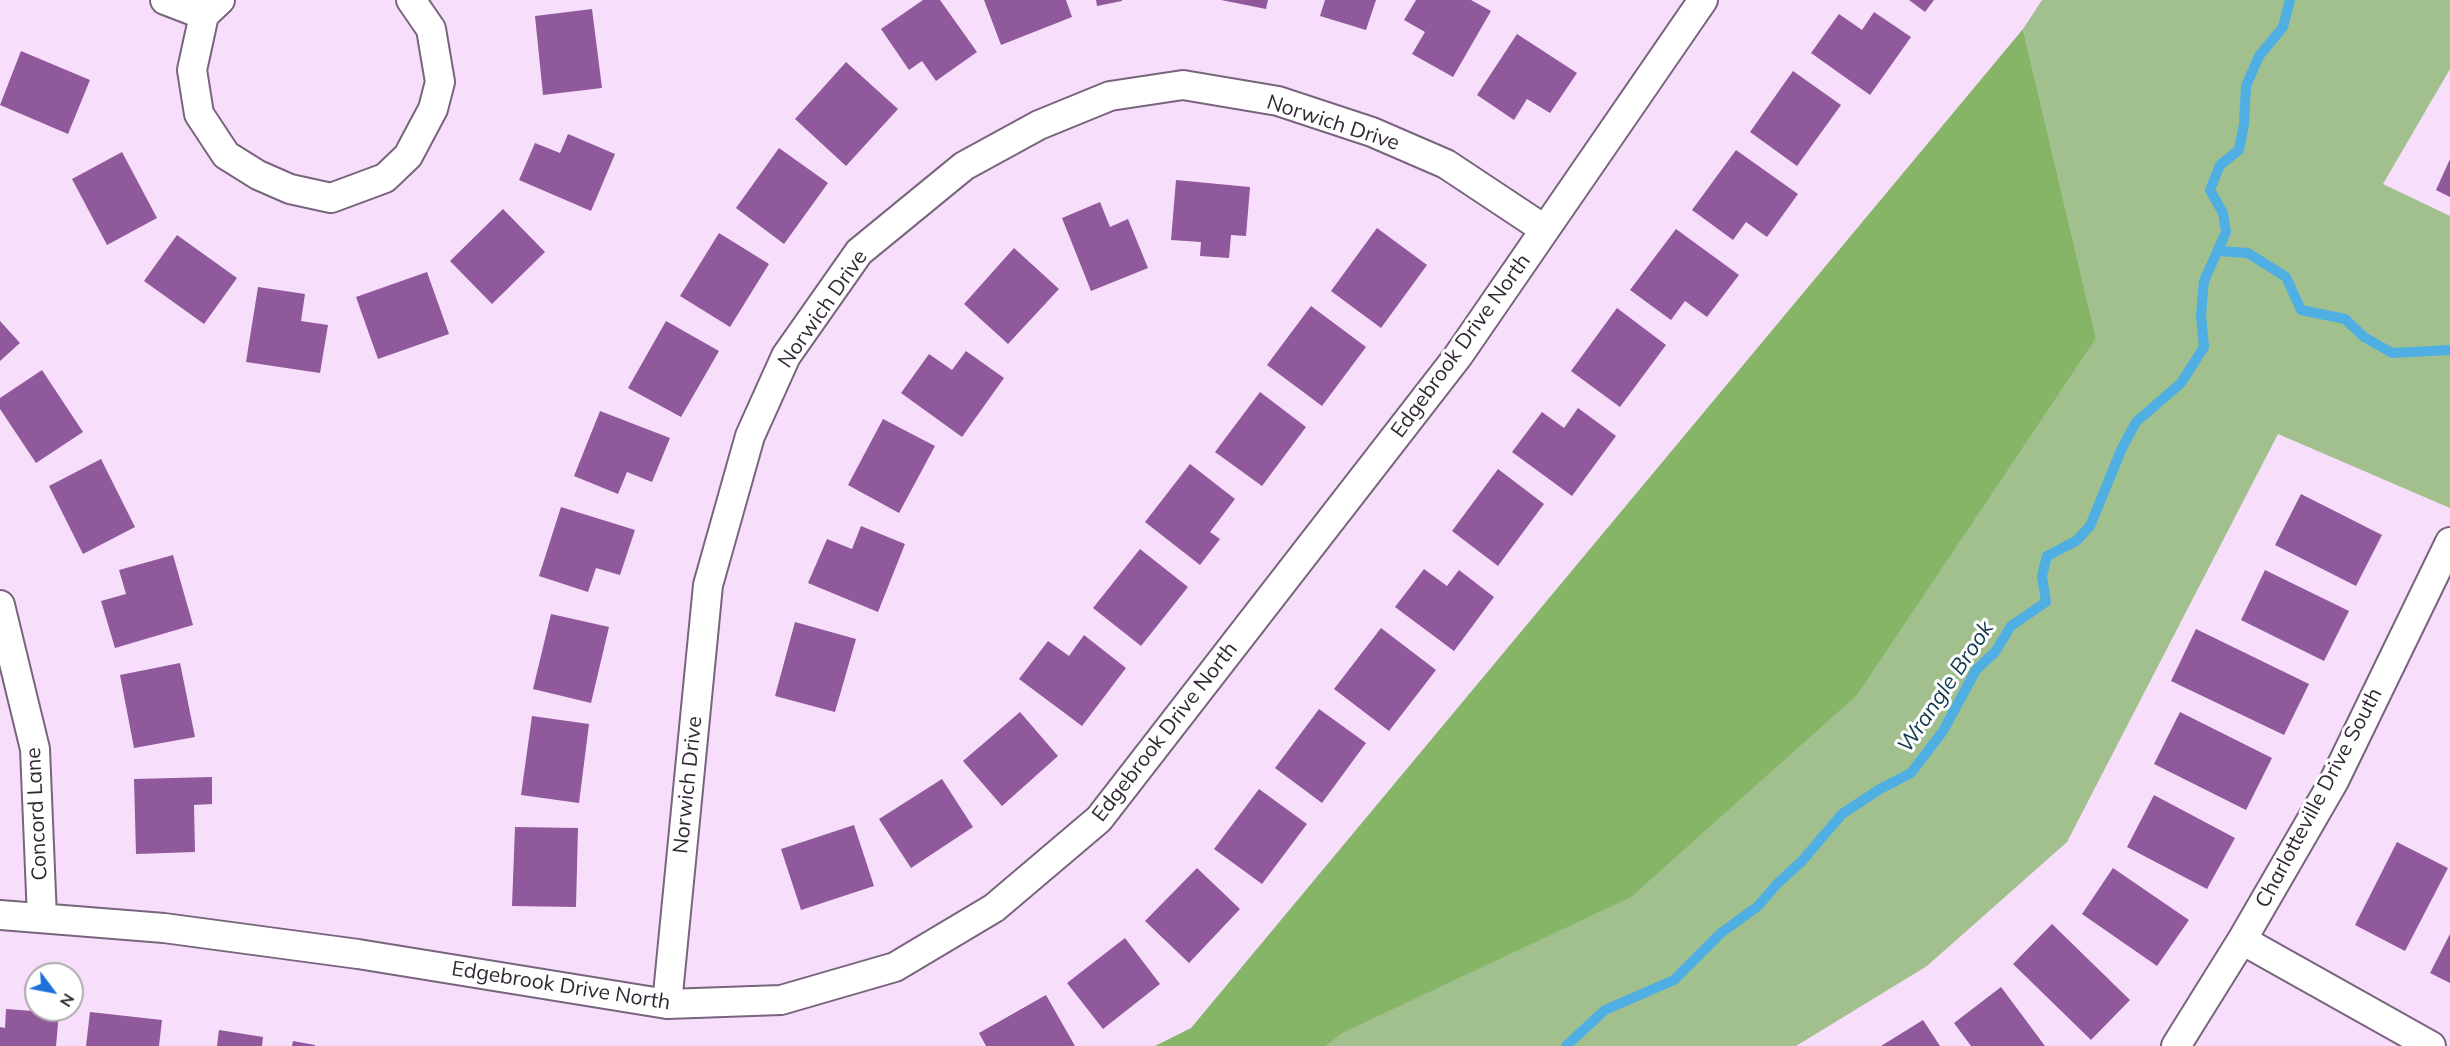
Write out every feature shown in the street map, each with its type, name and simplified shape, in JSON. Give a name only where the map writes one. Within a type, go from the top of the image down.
[{"type":"street","points":[[165,0],[212,7],[192,70],[199,114],[226,154],[258,176],[290,189],[331,198],[386,178],[408,156],[433,109],[440,82],[431,29],[411,0]]},
{"type":"street","name":"Edgebrook Drive North","points":[[0,915],[164,928],[335,951],[667,1004],[781,1000],[895,967],[994,908],[1099,819],[1458,356],[1702,0]]},
{"type":"street","name":"Norwich Drive","points":[[667,1004],[708,585],[750,436],[786,356],[859,252],[964,166],[1039,125],[1110,96],[1184,86],[1278,101],[1372,132],[1446,164],[1544,229]]},
{"type":"street","name":"Charlotteville Drive South","points":[[2176,1046],[2242,940],[2334,781],[2449,549]]},
{"type":"street","name":"Concord Lane","points":[[0,606],[35,749],[42,918]]},
{"type":"street","points":[[2242,940],[2431,1046]]},
{"type":"green space","points":[[2042,0],[2450,0],[2450,69],[2383,184],[2450,216],[2450,508],[2278,434],[2067,842],[1927,966],[1796,1046],[1326,1046],[2096,338],[2023,29]]},
{"type":"green space","points":[[2023,29],[2096,338],[1857,695],[1631,897],[1342,1033],[1326,1046],[1155,1046],[1191,1028]]},
{"type":"building","points":[[923,0],[940,0],[977,52],[936,81],[922,61],[909,70],[881,29]]},
{"type":"building","points":[[984,0],[1066,0],[1072,17],[1001,45]]},
{"type":"building","points":[[1096,0],[1122,0],[1122,1],[1097,6]]},
{"type":"building","points":[[1221,0],[1268,0],[1266,9]]},
{"type":"building","points":[[1325,0],[1376,0],[1366,30],[1320,16]]},
{"type":"building","points":[[1416,0],[1471,0],[1491,11],[1453,77],[1412,54],[1425,32],[1404,20]]},
{"type":"building","points":[[1909,0],[1934,0],[1925,12]]},
{"type":"building","points":[[592,9],[602,88],[543,95],[535,16]]},
{"type":"building","points":[[1874,12],[1911,37],[1870,95],[1811,53],[1839,14],[1862,30]]},
{"type":"building","points":[[1517,34],[1577,73],[1550,113],[1527,99],[1514,120],[1477,95]]},
{"type":"building","points":[[21,51],[90,80],[68,134],[0,105]]},
{"type":"building","points":[[846,62],[898,109],[846,166],[795,119]]},
{"type":"building","points":[[1793,71],[1841,105],[1797,166],[1750,132]]},
{"type":"building","points":[[568,134],[615,154],[591,211],[519,180],[535,143],[560,153]]},
{"type":"building","points":[[779,148],[828,183],[784,244],[736,208]]},
{"type":"building","points":[[1736,150],[1798,194],[1767,237],[1746,222],[1733,240],[1692,210]]},
{"type":"building","points":[[122,152],[157,218],[107,245],[72,179]]},
{"type":"building","points":[[2450,159],[2450,197],[2436,190]]},
{"type":"building","points":[[1176,180],[1250,187],[1246,236],[1231,235],[1229,258],[1200,256],[1201,242],[1171,240]]},
{"type":"building","points":[[1100,202],[1110,227],[1128,219],[1148,268],[1091,291],[1062,218]]},
{"type":"building","points":[[503,209],[545,252],[492,304],[450,261]]},
{"type":"building","points":[[1377,228],[1427,265],[1381,328],[1331,291]]},
{"type":"building","points":[[1676,229],[1739,275],[1707,317],[1685,301],[1671,320],[1630,290]]},
{"type":"building","points":[[719,233],[769,264],[730,327],[680,296]]},
{"type":"building","points":[[177,235],[237,278],[204,324],[144,281]]},
{"type":"building","points":[[1014,248],[1059,289],[1008,344],[964,304]]},
{"type":"building","points":[[427,272],[449,334],[378,359],[356,297]]},
{"type":"building","points":[[258,287],[305,294],[301,321],[328,325],[320,373],[246,362]]},
{"type":"building","points":[[1311,306],[1366,347],[1322,406],[1267,365]]},
{"type":"building","points":[[1617,308],[1666,345],[1620,407],[1571,371]]},
{"type":"building","points":[[0,321],[20,343],[0,361]]},
{"type":"building","points":[[666,321],[719,351],[681,417],[628,388]]},
{"type":"building","points":[[966,351],[1004,378],[962,437],[901,393],[929,354],[952,370]]},
{"type":"building","points":[[42,370],[83,432],[36,463],[0,409],[0,398]]},
{"type":"building","points":[[1260,392],[1306,427],[1262,486],[1215,452]]},
{"type":"building","points":[[1578,408],[1616,436],[1572,496],[1512,452],[1542,412],[1564,428]]},
{"type":"building","points":[[600,411],[670,438],[652,482],[627,472],[618,494],[574,476]]},
{"type":"building","points":[[883,419],[935,446],[899,513],[848,485]]},
{"type":"building","points":[[101,459],[135,527],[83,554],[49,486]]},
{"type":"building","points":[[1190,464],[1235,499],[1210,532],[1220,539],[1200,565],[1145,522]]},
{"type":"building","points":[[1498,469],[1544,504],[1498,566],[1452,531]]},
{"type":"building","points":[[2301,494],[2382,535],[2356,586],[2275,545]]},
{"type":"building","points":[[561,507],[635,530],[620,575],[596,568],[588,592],[539,576]]},
{"type":"building","points":[[861,526],[905,544],[878,612],[808,583],[827,539],[852,549]]},
{"type":"building","points":[[1140,549],[1188,587],[1141,646],[1093,608]]},
{"type":"building","points":[[173,555],[193,625],[115,648],[101,601],[126,594],[119,570]]},
{"type":"building","points":[[1424,569],[1447,586],[1459,570],[1494,597],[1454,651],[1395,607]]},
{"type":"building","points":[[2265,570],[2349,611],[2324,661],[2241,620]]},
{"type":"building","points":[[551,614],[609,627],[591,703],[533,689]]},
{"type":"building","points":[[795,622],[856,639],[835,712],[775,696]]},
{"type":"building","points":[[1381,628],[1436,670],[1389,731],[1334,689]]},
{"type":"building","points":[[2196,629],[2309,684],[2284,735],[2171,681]]},
{"type":"building","points":[[1084,635],[1126,668],[1082,726],[1019,679],[1048,641],[1069,656]]},
{"type":"building","points":[[180,663],[195,737],[134,748],[120,675]]},
{"type":"building","points":[[1319,709],[1366,743],[1322,803],[1275,768]]},
{"type":"building","points":[[1020,712],[1058,756],[1002,806],[963,761]]},
{"type":"building","points":[[2180,712],[2272,758],[2246,810],[2154,764]]},
{"type":"building","points":[[532,716],[589,724],[579,803],[521,795]]},
{"type":"building","points":[[212,777],[212,804],[194,805],[195,852],[136,854],[134,779]]},
{"type":"building","points":[[942,779],[973,827],[911,868],[879,819]]},
{"type":"building","points":[[1259,789],[1307,824],[1262,884],[1214,849]]},
{"type":"building","points":[[2154,795],[2235,838],[2207,889],[2127,847]]},
{"type":"building","points":[[854,825],[874,886],[801,910],[781,849]]},
{"type":"building","points":[[515,827],[578,828],[576,907],[512,906]]},
{"type":"building","points":[[2397,842],[2448,868],[2405,951],[2355,925]]},
{"type":"building","points":[[1197,868],[1240,909],[1189,963],[1145,921]]},
{"type":"building","points":[[2113,868],[2189,920],[2157,966],[2082,914]]},
{"type":"building","points":[[2052,924],[2130,1000],[2091,1040],[2013,964]]},
{"type":"building","points":[[2450,934],[2450,983],[2430,973]]},
{"type":"building","points":[[1125,938],[1160,984],[1103,1029],[1067,983]]},
{"type":"building","points":[[2001,987],[2045,1046],[1971,1046],[1954,1023]]},
{"type":"building","points":[[1046,995],[1075,1046],[986,1046],[979,1033]]},
{"type":"building","points":[[6,1009],[24,1010],[24,1022],[58,1022],[56,1046],[0,1046],[0,1027],[5,1028]]},
{"type":"building","points":[[90,1012],[162,1020],[159,1046],[86,1046]]},
{"type":"building","points":[[1923,1020],[1940,1046],[1881,1046]]},
{"type":"building","points":[[219,1030],[263,1037],[262,1046],[217,1046]]},
{"type":"building","points":[[293,1041],[315,1045],[315,1046],[292,1046]]},
{"type":"waterway","name":"Wrangle Brook","points":[[1566,1046],[1605,1010],[1674,980],[1721,933],[1758,906],[1802,861],[1842,814],[1880,789],[1911,773],[1943,731],[1976,670],[1995,652],[2011,626],[2046,602],[2042,576],[2047,556],[2076,541],[2090,526],[2122,448],[2136,422],[2181,383],[2204,347],[2201,315],[2204,281],[2226,232],[2223,213],[2210,190],[2220,165],[2239,150],[2244,124],[2246,86],[2259,56],[2283,27],[2290,0]]},
{"type":"waterway","points":[[2218,251],[2248,253],[2286,277],[2301,310],[2345,319],[2364,337],[2392,353],[2450,350]]}]
